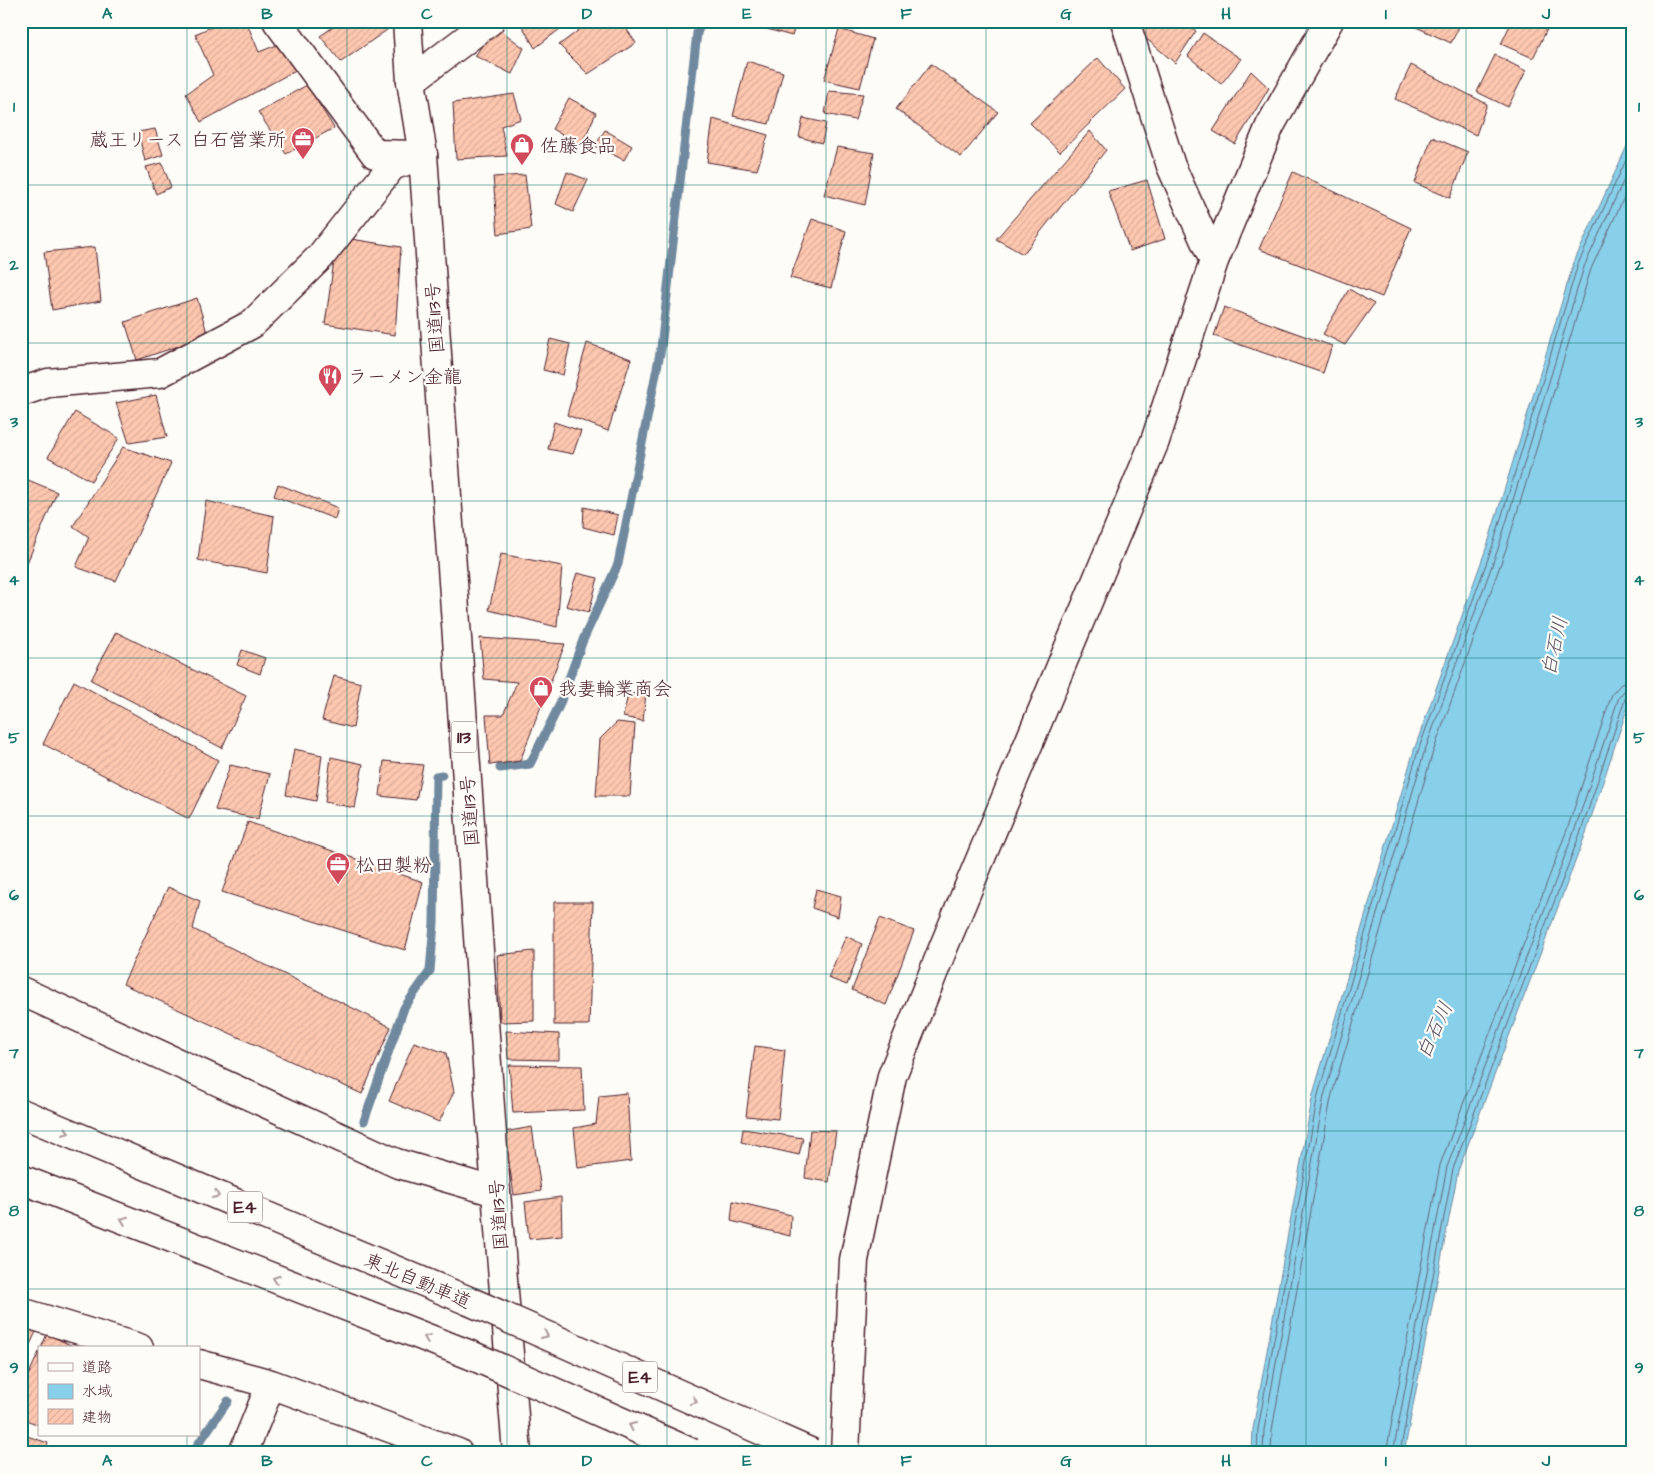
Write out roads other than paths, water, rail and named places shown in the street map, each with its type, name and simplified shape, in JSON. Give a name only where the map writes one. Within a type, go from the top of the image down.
[{"type":"main road","points":[[276,21],[376,154],[423,155]]},
{"type":"main road","name":"国道113号","points":[[407,21],[410,81],[423,155],[516,1453]]},
{"type":"main road","points":[[410,81],[490,21]]},
{"type":"main road","points":[[1125,21],[1171,166],[1214,261]]},
{"type":"main road","points":[[845,1453],[854,1260],[892,1076],[944,946],[1155,441],[1214,261],[1270,126],[1329,21]]},
{"type":"main road","points":[[21,392],[48,383],[160,372],[252,324],[320,257],[392,166],[423,155]]},
{"type":"main road","points":[[21,991],[396,1162],[496,1192]]},
{"type":"main road","name":"東北自動車道","points":[[21,1113],[469,1301],[812,1453]]},
{"type":"main road","name":"E4","points":[[21,1179],[472,1356],[692,1453]]},
{"type":"main road","points":[[21,1312],[132,1346]]},
{"type":"main road","points":[[200,1364],[271,1384],[458,1453]]},
{"type":"main road","points":[[243,1453],[271,1384]]},
{"type":"water","name":"白石川","points":[[1632,135],[1632,694],[1586,833],[1458,1171],[1404,1453],[1252,1453],[1253,1429],[1313,1094],[1414,750],[1488,543],[1574,262]]},
{"type":"waterway","points":[[500,768],[530,764],[559,706],[583,640],[618,564],[661,348],[697,33],[702,21]]},
{"type":"waterway","points":[[364,1121],[404,1008],[430,971],[434,923],[436,776],[442,775]]},
{"type":"waterway","points":[[192,1453],[228,1401]]},
{"type":"place","name":"蔵王リース 白石営業所","points":[[303,160]]},
{"type":"place","name":"佐藤食品","points":[[522,166]]},
{"type":"place","name":"ラーメン金龍","points":[[330,397]]},
{"type":"place","name":"我妻輪業商会","points":[[541,709]]},
{"type":"place","name":"松田製粉","points":[[338,885]]}]
